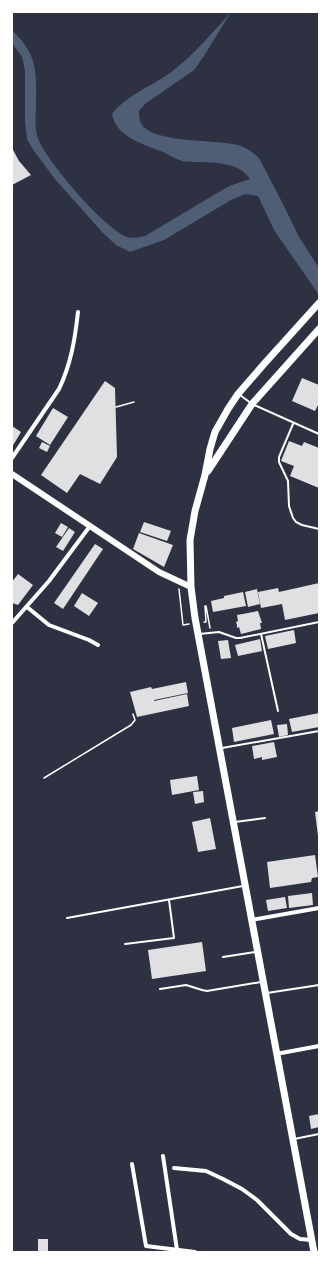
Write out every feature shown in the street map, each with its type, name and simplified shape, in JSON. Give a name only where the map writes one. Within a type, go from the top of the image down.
[{"type":"highway","points":[[314,1252],[262,982],[198,635],[191,587],[189,554],[192,527],[215,432],[238,394],[319,303]]},
{"type":"highway","points":[[205,475],[252,404],[319,329]]},
{"type":"main road","points":[[12,474],[159,572],[191,587]]},
{"type":"street","points":[[12,458],[57,393],[65,378],[74,342],[78,312]]},
{"type":"street","points":[[12,623],[49,581],[90,526]]},
{"type":"street","points":[[27,607],[50,625],[98,645]]},
{"type":"street","points":[[251,920],[319,908]]},
{"type":"street","points":[[276,1054],[319,1046]]},
{"type":"street","points":[[163,1156],[177,1250]]},
{"type":"street","points":[[132,1164],[146,1246],[195,1252]]},
{"type":"street","points":[[174,1168],[206,1172],[229,1182],[257,1200],[290,1234],[300,1238],[312,1240]]},
{"type":"lane","points":[[238,394],[252,404],[319,434]]},
{"type":"lane","points":[[294,424],[279,457],[279,462],[288,481],[290,512],[296,522],[319,529]]},
{"type":"lane","points":[[198,635],[210,632],[224,632],[236,638],[319,622]]},
{"type":"lane","points":[[261,634],[278,711]]},
{"type":"lane","points":[[219,748],[319,731]]},
{"type":"lane","points":[[232,822],[265,818]]},
{"type":"lane","points":[[67,918],[244,886]]},
{"type":"lane","points":[[125,944],[174,938],[169,900]]},
{"type":"lane","points":[[223,957],[257,951]]},
{"type":"lane","points":[[160,989],[186,985],[207,990],[262,982]]},
{"type":"lane","points":[[265,993],[319,985]]},
{"type":"lane","points":[[293,1139],[319,1134]]},
{"type":"path","points":[[116,407],[134,402]]},
{"type":"path","points":[[179,582],[183,625]]},
{"type":"path","points":[[206,622],[204,606],[206,606],[210,632]]},
{"type":"path","points":[[44,778],[131,725],[135,720],[133,714]]},
{"type":"water","points":[[231,12],[194,70],[145,104],[139,111],[140,121],[145,128],[152,133],[187,140],[236,145],[247,149],[259,158],[299,237],[319,268],[319,295],[274,230],[258,196],[245,194],[231,200],[164,240],[130,252],[116,245],[102,232],[54,178],[27,139],[25,121],[25,71],[22,57],[12,43],[12,30],[28,49],[32,58],[36,77],[36,126],[39,141],[54,165],[78,195],[105,222],[117,231],[129,238],[145,236],[229,186],[250,179],[245,173],[232,166],[217,163],[182,161],[139,143],[119,129],[112,114],[132,96],[170,73],[187,59]]},
{"type":"building","points":[[12,148],[19,161],[31,175],[12,185]]},
{"type":"building","points":[[302,378],[319,385],[319,403],[315,411],[292,401]]},
{"type":"building","points":[[105,381],[115,388],[117,457],[100,484],[80,474],[67,493],[41,475]]},
{"type":"building","points":[[53,408],[68,417],[50,445],[36,436]]},
{"type":"building","points":[[12,426],[21,432],[12,447]]},
{"type":"building","points":[[289,441],[302,446],[304,442],[319,448],[319,488],[290,476],[294,466],[281,461]]},
{"type":"building","points":[[42,442],[50,446],[47,452],[39,448]]},
{"type":"building","points":[[144,522],[171,531],[167,541],[140,532]]},
{"type":"building","points":[[61,523],[68,527],[62,537],[55,533]]},
{"type":"building","points":[[69,528],[75,532],[63,551],[56,547]]},
{"type":"building","points":[[139,533],[173,545],[164,567],[133,549]]},
{"type":"building","points":[[95,544],[103,549],[63,609],[54,603]]},
{"type":"building","points":[[18,574],[33,585],[18,605],[12,603],[12,582]]},
{"type":"building","points":[[319,583],[319,613],[285,620],[282,604],[261,608],[258,592],[278,588],[279,592]]},
{"type":"building","points":[[257,589],[260,604],[248,607],[245,592]]},
{"type":"building","points":[[243,592],[246,606],[213,612],[211,601],[224,598],[224,596]]},
{"type":"building","points":[[82,593],[98,603],[89,616],[74,606]]},
{"type":"building","points":[[258,611],[262,623],[260,623],[261,629],[241,634],[239,627],[237,628],[237,615]]},
{"type":"building","points":[[294,630],[296,643],[268,649],[265,636]]},
{"type":"building","points":[[260,639],[262,651],[238,656],[235,645]]},
{"type":"building","points":[[228,640],[231,658],[221,659],[218,641]]},
{"type":"building","points":[[186,682],[188,693],[154,701],[187,694],[189,706],[137,717],[130,692],[151,687],[152,689]]},
{"type":"building","points":[[319,713],[319,727],[292,732],[289,719]]},
{"type":"building","points":[[271,720],[274,734],[234,742],[232,728]]},
{"type":"building","points":[[287,724],[288,735],[279,737],[277,725]]},
{"type":"building","points":[[274,742],[277,757],[262,760],[262,757],[254,759],[252,746]]},
{"type":"building","points":[[197,776],[199,790],[172,795],[170,780]]},
{"type":"building","points":[[203,791],[204,802],[195,804],[193,792]]},
{"type":"building","points":[[319,811],[319,835],[318,836],[315,812]]},
{"type":"building","points":[[210,818],[216,849],[198,852],[192,822]]},
{"type":"building","points":[[315,855],[318,877],[312,878],[311,882],[270,888],[267,862]]},
{"type":"building","points":[[312,893],[313,905],[289,908],[288,896]]},
{"type":"building","points":[[285,897],[287,908],[268,911],[266,900]]},
{"type":"building","points":[[202,942],[206,971],[152,979],[148,950]]},
{"type":"building","points":[[319,1114],[319,1127],[311,1129],[309,1116]]},
{"type":"building","points":[[38,1239],[48,1239],[48,1252],[38,1252]]}]
